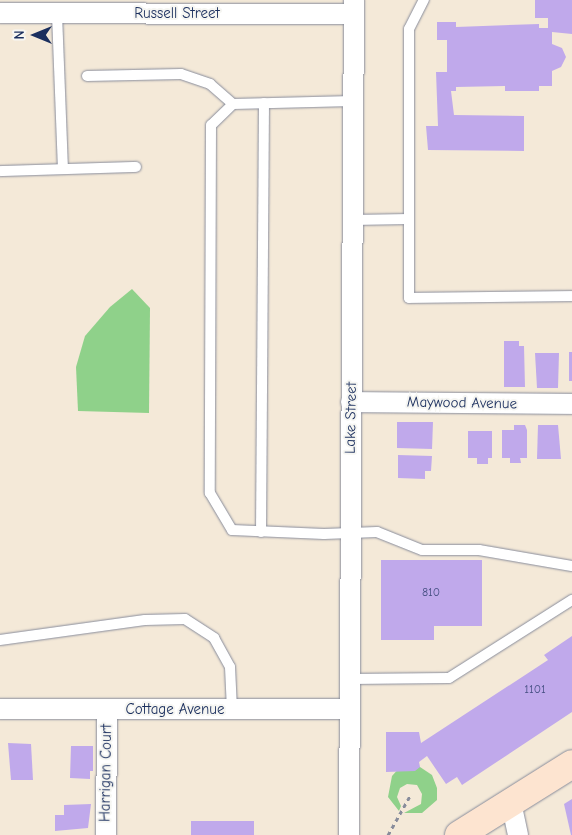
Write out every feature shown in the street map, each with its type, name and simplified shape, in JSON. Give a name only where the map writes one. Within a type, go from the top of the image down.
[{"type":"main road","points":[[459,835],[572,764]]},
{"type":"street","name":"Russell Street","points":[[0,13],[57,7],[354,7]]},
{"type":"street","name":"Lake Street","points":[[349,835],[354,7]]},
{"type":"street","name":"Maywood Avenue","points":[[351,402],[572,404]]},
{"type":"street","name":"Cottage Avenue","points":[[0,709],[350,709]]},
{"type":"street","name":"Harrigan Court","points":[[106,835],[107,710]]},
{"type":"street","points":[[511,802],[518,835]]},
{"type":"lane","points":[[424,0],[409,29],[410,298],[572,296]]},
{"type":"lane","points":[[57,7],[63,168]]},
{"type":"lane","points":[[87,76],[181,74],[210,84],[233,104]]},
{"type":"lane","points":[[353,101],[233,104],[211,125],[210,493],[232,530],[350,534],[376,532],[422,550],[479,550],[572,566]]},
{"type":"lane","points":[[261,532],[264,103]]},
{"type":"lane","points":[[0,171],[136,167]]},
{"type":"lane","points":[[352,220],[410,219]]},
{"type":"lane","points":[[350,679],[449,678],[572,600]]},
{"type":"lane","points":[[0,640],[145,620],[185,619],[214,638],[230,667],[232,710]]},
{"type":"path","points":[[388,835],[410,796]]},
{"type":"green space","points":[[132,289],[150,308],[149,413],[78,411],[76,367],[85,336],[110,307]]},
{"type":"green space","points":[[401,766],[420,767],[432,775],[437,788],[437,800],[422,813],[404,813],[421,804],[422,794],[417,785],[407,784],[400,788],[397,797],[401,806],[399,811],[388,797],[392,776]]},
{"type":"building","points":[[535,0],[572,0],[572,34],[552,32],[552,44],[562,48],[566,57],[561,67],[552,71],[552,86],[539,86],[539,91],[505,91],[505,86],[456,87],[456,91],[451,91],[454,115],[524,116],[524,151],[428,150],[426,126],[438,126],[436,72],[447,72],[447,40],[437,40],[437,22],[456,22],[456,27],[539,24],[539,28],[548,28],[548,18],[535,18]]},
{"type":"building","points":[[504,341],[519,341],[519,346],[524,346],[525,387],[504,387]]},
{"type":"building","points":[[569,352],[572,352],[572,381],[569,381]]},
{"type":"building","points":[[535,353],[559,353],[558,388],[537,388]]},
{"type":"building","points":[[397,422],[433,422],[432,449],[397,448]]},
{"type":"building","points":[[514,425],[525,425],[527,430],[527,458],[520,458],[521,463],[510,463],[510,458],[502,458],[502,430],[514,430]]},
{"type":"building","points":[[538,425],[558,425],[561,459],[537,459]]},
{"type":"building","points":[[468,431],[492,431],[492,458],[488,458],[488,464],[477,464],[477,458],[468,458]]},
{"type":"building","points":[[398,455],[432,456],[431,471],[425,471],[425,479],[398,478]]},
{"type":"building","points":[[381,560],[482,560],[482,626],[434,626],[434,640],[381,640]]},
{"type":"building","points":[[572,636],[572,712],[462,785],[457,777],[446,784],[427,756],[419,762],[420,767],[415,771],[386,772],[386,732],[419,732],[421,743],[548,660],[544,655]]},
{"type":"building","points":[[8,743],[31,744],[33,780],[11,780]]},
{"type":"building","points":[[71,746],[93,746],[93,771],[90,771],[90,779],[70,778]]},
{"type":"building","points":[[572,799],[572,835],[571,835],[564,804]]},
{"type":"building","points":[[91,804],[88,828],[55,831],[55,815],[64,815],[64,805]]},
{"type":"building","points":[[191,821],[254,821],[254,835],[191,835]]}]
